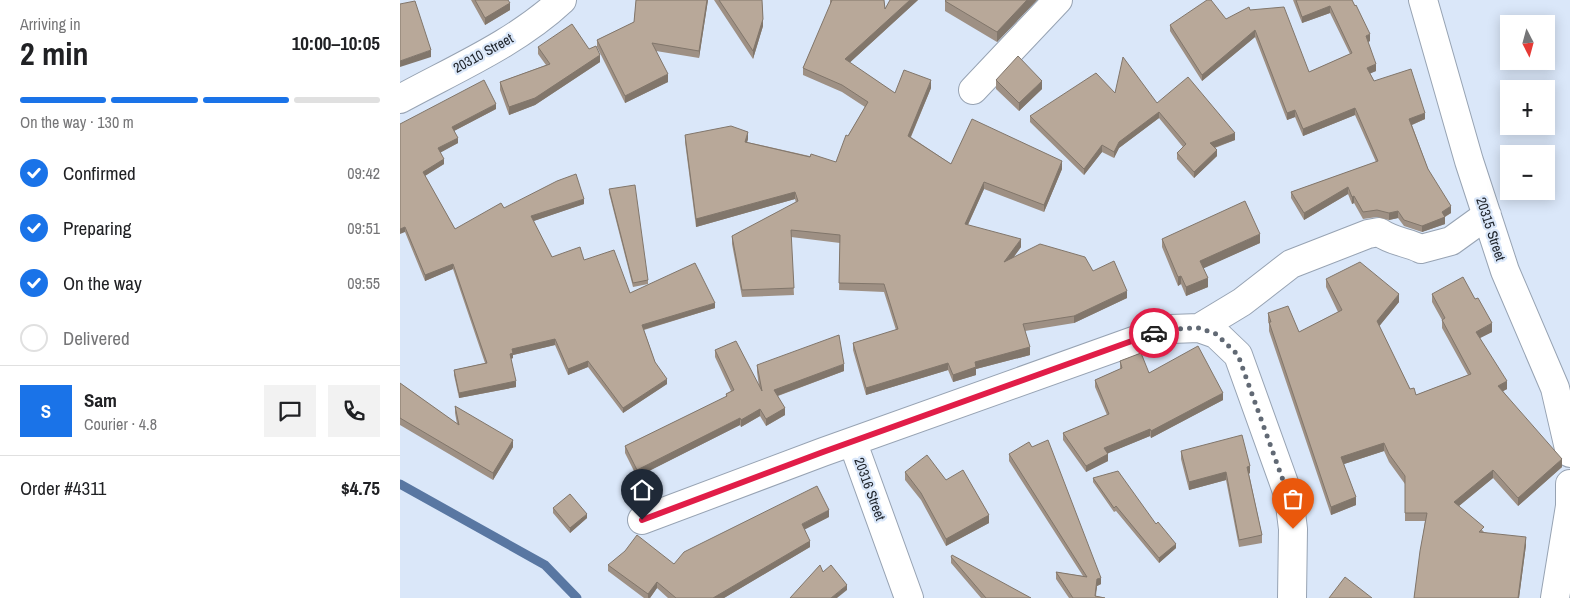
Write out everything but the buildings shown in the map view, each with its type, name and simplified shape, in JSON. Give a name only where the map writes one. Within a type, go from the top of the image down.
[{"type":"street","name":"20310 Street","points":[[400,99],[510,39],[547,14],[562,0]]},
{"type":"street","points":[[972,90],[1058,0]]},
{"type":"street","name":"20315 Street","points":[[1424,0],[1447,89],[1504,271],[1562,385],[1570,453]]},
{"type":"street","points":[[1199,328],[1242,302],[1291,264],[1316,253],[1368,234],[1379,232],[1388,238],[1398,242],[1405,241],[1421,249],[1451,241],[1486,215]]},
{"type":"street","name":"20316 Street","points":[[908,598],[853,443],[1156,333],[1171,329],[1199,328],[1216,334],[1238,355],[1289,497],[1294,538],[1292,598]]},
{"type":"street","points":[[642,520],[823,452],[853,443]]},
{"type":"street","points":[[1555,598],[1570,506],[1570,484]]},
{"type":"waterway","points":[[400,484],[545,565],[577,598]]},
{"type":"way so far","points":[[1154,333],[1171,329],[1199,328],[1216,334],[1238,355],[1289,497],[1293,529]]},
{"type":"route","points":[[642,520],[823,452],[853,443],[1154,333]]}]
